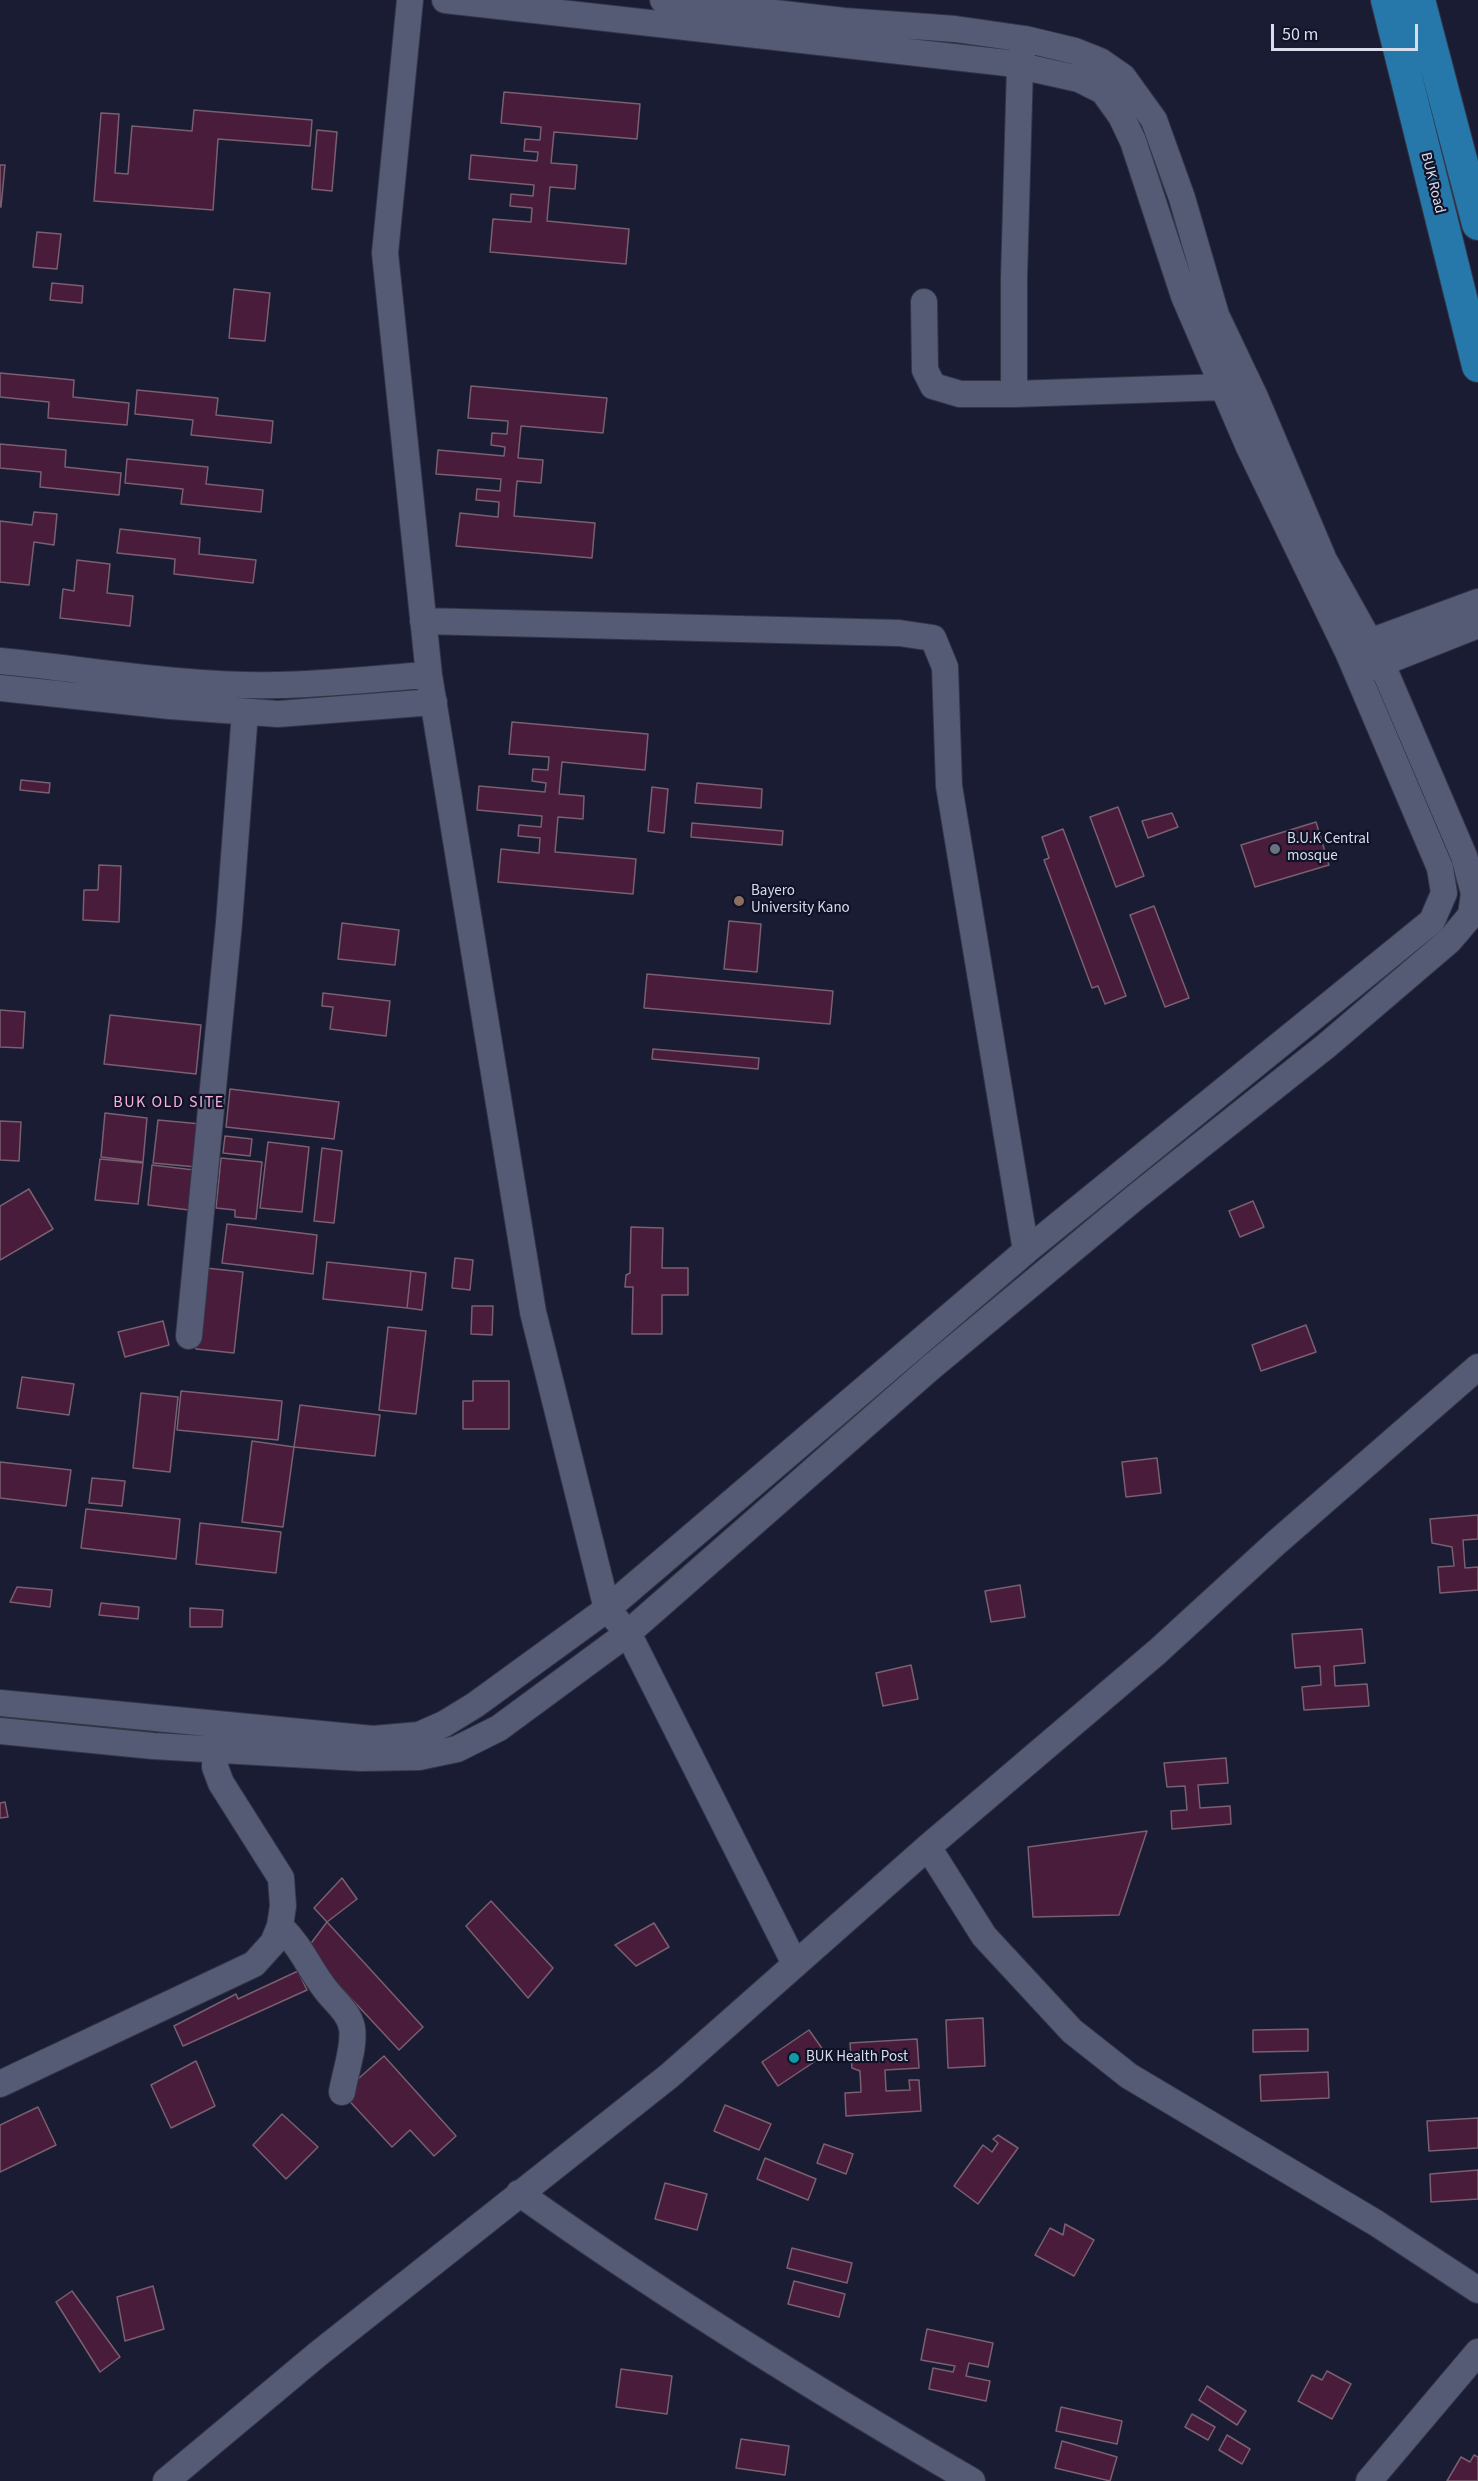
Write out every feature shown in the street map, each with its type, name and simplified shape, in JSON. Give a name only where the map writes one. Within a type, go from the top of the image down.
[{"type":"main road","name":"BUK Road","points":[[1387,0],[1478,366]]},
{"type":"main road","points":[[1419,0],[1478,224]]},
{"type":"street","points":[[410,0],[385,253],[429,675],[533,1312],[607,1609],[628,1632],[795,1964]]},
{"type":"street","points":[[445,0],[744,21],[843,22],[955,29],[1025,39],[1075,51],[1100,61],[1123,77],[1154,120],[1182,198],[1235,382]]},
{"type":"street","points":[[663,0],[744,21]]},
{"type":"street","points":[[0,1703],[373,1739],[419,1735],[475,1705],[607,1609],[1026,1251],[1432,921],[1444,894],[1440,868],[1364,657],[1324,560],[1235,382],[1184,296],[1133,141],[1121,116],[1103,91],[1079,79],[843,22]]},
{"type":"street","points":[[1014,394],[1014,278],[1020,66],[1025,39]]},
{"type":"street","points":[[924,302],[924,361],[933,386],[960,394],[1014,394],[1235,382]]},
{"type":"street","points":[[1364,657],[1478,602]]},
{"type":"street","points":[[423,621],[899,633],[933,638],[945,667],[949,786],[1026,1251]]},
{"type":"street","points":[[1364,657],[1478,626]]},
{"type":"street","points":[[0,1731],[214,1750],[362,1758],[419,1757],[457,1749],[499,1728],[628,1632],[929,1369],[1137,1196],[1346,1029],[1450,940],[1471,915],[1476,895],[1464,856],[1364,657]]},
{"type":"street","points":[[0,661],[181,682],[278,685],[429,675]]},
{"type":"street","points":[[278,685],[278,714]]},
{"type":"street","points":[[0,688],[278,714],[434,702]]},
{"type":"street","points":[[189,1336],[229,922],[245,712]]},
{"type":"street","points":[[1440,868],[1464,856]]},
{"type":"street","points":[[1323,1008],[1346,1029]]},
{"type":"street","points":[[1120,1173],[1137,1196]]},
{"type":"street","points":[[166,2481],[318,2354],[669,2076],[928,1847],[1157,1652],[1478,1367]]},
{"type":"street","points":[[0,2084],[254,1964],[273,1944],[280,1926],[283,1906],[281,1878],[222,1784],[215,1767],[217,1724]]},
{"type":"street","points":[[928,1847],[984,1936],[1072,2031],[1129,2076],[1376,2223],[1478,2290]]},
{"type":"street","points":[[280,1926],[298,1944],[324,1989],[347,2016],[352,2039],[342,2092]]},
{"type":"street","points":[[519,2193],[623,2267],[875,2424],[972,2481]]},
{"type":"street","points":[[1368,2481],[1478,2352]]},
{"type":"building","points":[[504,92],[640,104],[637,139],[554,132],[551,163],[577,165],[575,189],[550,187],[547,221],[629,229],[626,264],[490,252],[493,219],[531,222],[532,208],[510,206],[511,194],[533,196],[534,185],[469,179],[471,155],[537,161],[538,152],[524,151],[525,139],[540,140],[541,127],[501,123]]},
{"type":"building","points":[[194,110],[312,120],[310,146],[218,139],[213,210],[94,201],[101,113],[119,114],[115,173],[128,174],[132,126],[192,131]]},
{"type":"building","points":[[317,130],[337,132],[332,191],[312,189]]},
{"type":"building","points":[[0,165],[5,165],[1,207],[0,207]]},
{"type":"building","points":[[37,232],[61,234],[57,269],[33,267]]},
{"type":"building","points":[[52,283],[83,286],[82,303],[50,300]]},
{"type":"building","points":[[234,289],[270,293],[265,341],[229,338]]},
{"type":"building","points":[[0,373],[74,380],[73,397],[129,403],[127,425],[48,418],[49,402],[0,397]]},
{"type":"building","points":[[471,386],[607,398],[603,433],[521,426],[518,458],[543,460],[541,483],[517,481],[514,516],[595,523],[592,558],[456,546],[460,513],[498,517],[499,502],[476,500],[477,489],[500,491],[501,479],[436,474],[438,450],[504,456],[505,447],[491,445],[492,433],[507,434],[508,421],[468,418]]},
{"type":"building","points":[[137,390],[218,398],[216,415],[273,421],[271,443],[191,435],[193,420],[135,414]]},
{"type":"building","points":[[0,444],[66,450],[65,467],[121,473],[119,495],[40,487],[41,472],[0,468]]},
{"type":"building","points":[[127,459],[208,467],[206,484],[263,490],[261,512],[181,504],[183,489],[125,483]]},
{"type":"building","points":[[34,512],[57,514],[54,545],[34,542],[29,585],[0,582],[0,521],[32,525]]},
{"type":"building","points":[[120,529],[200,538],[199,554],[256,560],[253,583],[174,574],[175,559],[117,553]]},
{"type":"building","points":[[77,560],[110,564],[107,593],[133,596],[130,626],[60,618],[63,589],[74,591]]},
{"type":"building","points":[[512,722],[648,734],[645,770],[562,762],[559,794],[584,796],[583,819],[558,817],[555,852],[636,859],[633,894],[498,882],[501,849],[539,853],[540,838],[518,836],[519,825],[541,827],[542,816],[477,810],[479,786],[545,792],[546,783],[532,781],[533,769],[548,770],[549,757],[509,754]]},
{"type":"building","points":[[21,780],[50,783],[49,793],[20,790]]},
{"type":"building","points":[[697,783],[762,789],[761,808],[695,803]]},
{"type":"building","points":[[652,787],[668,789],[664,833],[648,831]]},
{"type":"building","points":[[1118,807],[1144,876],[1116,887],[1090,817]]},
{"type":"building","points":[[1172,813],[1178,827],[1148,838],[1142,821]]},
{"type":"building","points":[[1316,822],[1329,865],[1255,887],[1241,845]]},
{"type":"building","points":[[692,823],[783,831],[782,845],[691,837]]},
{"type":"building","points":[[1063,829],[1126,996],[1105,1004],[1098,986],[1092,988],[1044,860],[1049,858],[1042,837]]},
{"type":"building","points":[[99,865],[121,866],[119,922],[83,920],[84,890],[98,890]]},
{"type":"building","points":[[1154,906],[1189,998],[1165,1007],[1130,915]]},
{"type":"building","points":[[729,921],[761,924],[757,972],[724,969]]},
{"type":"building","points":[[342,923],[399,930],[395,965],[338,959]]},
{"type":"building","points":[[647,974],[833,991],[830,1024],[644,1008]]},
{"type":"building","points":[[323,993],[390,1001],[386,1036],[330,1029],[333,1007],[322,1006]]},
{"type":"building","points":[[0,1010],[25,1012],[23,1048],[0,1047]]},
{"type":"building","points":[[110,1015],[201,1025],[196,1074],[104,1064]]},
{"type":"building","points":[[653,1049],[759,1058],[758,1069],[652,1059]]},
{"type":"building","points":[[230,1089],[339,1102],[334,1139],[226,1127]]},
{"type":"building","points":[[105,1113],[147,1118],[143,1162],[101,1157]]},
{"type":"building","points":[[158,1120],[201,1124],[196,1167],[153,1163]]},
{"type":"building","points":[[0,1121],[21,1122],[19,1161],[0,1160]]},
{"type":"building","points":[[225,1136],[252,1139],[250,1156],[223,1153]]},
{"type":"building","points":[[268,1142],[309,1147],[302,1212],[260,1208]]},
{"type":"building","points":[[322,1148],[342,1151],[334,1223],[314,1221]]},
{"type":"building","points":[[221,1158],[262,1162],[256,1219],[235,1217],[235,1210],[216,1208]]},
{"type":"building","points":[[100,1159],[143,1163],[138,1204],[95,1200]]},
{"type":"building","points":[[152,1165],[194,1170],[189,1210],[148,1205]]},
{"type":"building","points":[[29,1189],[53,1229],[0,1260],[0,1206]]},
{"type":"building","points":[[1253,1201],[1264,1227],[1240,1237],[1229,1211]]},
{"type":"building","points":[[227,1224],[317,1235],[313,1274],[222,1263]]},
{"type":"building","points":[[631,1227],[663,1228],[662,1268],[688,1268],[688,1295],[662,1295],[662,1334],[632,1334],[633,1287],[625,1287],[626,1275],[630,1273]]},
{"type":"building","points":[[455,1258],[473,1260],[470,1290],[452,1288]]},
{"type":"building","points":[[327,1262],[411,1271],[407,1308],[323,1299]]},
{"type":"building","points":[[206,1268],[243,1272],[234,1353],[196,1349]]},
{"type":"building","points":[[411,1271],[426,1273],[422,1310],[407,1308]]},
{"type":"building","points":[[472,1306],[493,1306],[492,1335],[471,1334]]},
{"type":"building","points":[[163,1321],[169,1345],[125,1357],[118,1332]]},
{"type":"building","points":[[1306,1325],[1316,1352],[1261,1371],[1252,1345]]},
{"type":"building","points":[[388,1327],[426,1331],[416,1414],[379,1410]]},
{"type":"building","points":[[22,1377],[74,1384],[69,1415],[17,1408]]},
{"type":"building","points":[[473,1381],[509,1381],[509,1429],[463,1429],[463,1401],[473,1401]]},
{"type":"building","points":[[181,1391],[282,1401],[278,1440],[177,1430]]},
{"type":"building","points":[[141,1393],[178,1397],[170,1472],[133,1468]]},
{"type":"building","points":[[300,1405],[380,1415],[375,1456],[294,1447]]},
{"type":"building","points":[[252,1441],[294,1447],[283,1527],[242,1522]]},
{"type":"building","points":[[1157,1458],[1161,1493],[1126,1497],[1122,1462]]},
{"type":"building","points":[[0,1462],[71,1470],[66,1506],[0,1498]]},
{"type":"building","points":[[92,1478],[125,1481],[122,1506],[89,1503]]},
{"type":"building","points":[[86,1509],[180,1519],[176,1559],[81,1548]]},
{"type":"building","points":[[1478,1515],[1478,1539],[1463,1540],[1465,1568],[1478,1567],[1478,1590],[1440,1593],[1438,1567],[1454,1566],[1452,1547],[1432,1543],[1430,1519]]},
{"type":"building","points":[[200,1523],[281,1532],[276,1573],[196,1564]]},
{"type":"building","points":[[1020,1585],[1025,1617],[991,1622],[985,1591]]},
{"type":"building","points":[[17,1587],[52,1590],[50,1607],[10,1602]]},
{"type":"building","points":[[101,1603],[139,1607],[138,1619],[99,1615]]},
{"type":"building","points":[[190,1608],[223,1610],[222,1627],[190,1627]]},
{"type":"building","points":[[1362,1629],[1365,1663],[1334,1666],[1335,1686],[1367,1684],[1369,1706],[1304,1710],[1302,1687],[1321,1685],[1320,1666],[1295,1668],[1292,1634]]},
{"type":"building","points":[[911,1665],[918,1699],[883,1706],[876,1673]]},
{"type":"building","points":[[1226,1758],[1228,1783],[1198,1785],[1200,1808],[1230,1806],[1231,1824],[1172,1829],[1171,1811],[1187,1810],[1185,1786],[1167,1787],[1164,1763]]},
{"type":"building","points":[[5,1802],[8,1817],[0,1818],[0,1803]]},
{"type":"building","points":[[1147,1831],[1119,1915],[1033,1917],[1028,1847]]},
{"type":"building","points":[[342,1878],[357,1899],[327,1922],[314,1908]]},
{"type":"building","points":[[491,1901],[553,1968],[528,1998],[466,1926]]},
{"type":"building","points":[[327,1922],[423,2027],[399,2050],[306,1950]]},
{"type":"building","points":[[654,1923],[669,1947],[636,1966],[615,1945]]},
{"type":"building","points":[[298,1971],[307,1990],[183,2046],[174,2026],[236,1994],[238,1999]]},
{"type":"building","points":[[983,2018],[985,2066],[948,2068],[946,2020]]},
{"type":"building","points":[[1308,2029],[1308,2051],[1253,2052],[1253,2030]]},
{"type":"building","name":"BUK Health Post","points":[[809,2030],[826,2054],[778,2086],[762,2062]]},
{"type":"building","points":[[917,2039],[919,2068],[885,2070],[886,2091],[910,2090],[909,2080],[919,2080],[921,2111],[846,2116],[845,2093],[861,2092],[860,2071],[852,2068],[850,2043]]},
{"type":"building","points":[[384,2056],[456,2136],[434,2156],[410,2130],[392,2147],[342,2093]]},
{"type":"building","points":[[196,2061],[215,2106],[171,2128],[151,2085]]},
{"type":"building","points":[[1328,2072],[1329,2098],[1261,2101],[1260,2075]]},
{"type":"building","points":[[725,2105],[771,2124],[759,2150],[714,2131]]},
{"type":"building","points":[[38,2107],[56,2145],[0,2172],[0,2125]]},
{"type":"building","points":[[282,2114],[318,2147],[286,2179],[253,2145]]},
{"type":"building","points":[[1478,2118],[1478,2148],[1429,2151],[1427,2121]]},
{"type":"building","points":[[998,2135],[1018,2148],[978,2204],[954,2186],[983,2145],[992,2152],[998,2143],[993,2139]]},
{"type":"building","points":[[824,2144],[853,2154],[846,2174],[817,2163]]},
{"type":"building","points":[[765,2158],[816,2179],[808,2200],[757,2179]]},
{"type":"building","points":[[1478,2170],[1478,2199],[1431,2202],[1430,2174]]},
{"type":"building","points":[[665,2183],[707,2194],[697,2230],[655,2219]]},
{"type":"building","points":[[1065,2224],[1094,2240],[1074,2276],[1035,2255],[1050,2228],[1063,2235]]},
{"type":"building","points":[[792,2248],[852,2263],[847,2283],[787,2268]]},
{"type":"building","points":[[794,2281],[845,2294],[839,2317],[788,2304]]},
{"type":"building","points":[[153,2286],[164,2329],[125,2341],[117,2297]]},
{"type":"building","points":[[72,2291],[120,2357],[100,2372],[56,2302]]},
{"type":"building","points":[[927,2329],[993,2343],[988,2367],[969,2363],[966,2376],[990,2381],[986,2401],[929,2389],[933,2368],[953,2372],[955,2366],[921,2360]]},
{"type":"building","points":[[621,2369],[672,2376],[667,2414],[616,2407]]},
{"type":"building","points":[[1327,2371],[1351,2384],[1332,2419],[1298,2401],[1312,2375],[1322,2380]]},
{"type":"building","points":[[1207,2386],[1246,2411],[1237,2425],[1199,2400]]},
{"type":"building","points":[[1061,2407],[1122,2421],[1117,2444],[1056,2431]]},
{"type":"building","points":[[1192,2414],[1215,2427],[1208,2440],[1185,2427]]},
{"type":"building","points":[[1227,2435],[1250,2449],[1242,2464],[1219,2450]]},
{"type":"building","points":[[741,2439],[789,2446],[785,2475],[736,2468]]},
{"type":"building","points":[[1062,2441],[1117,2457],[1110,2481],[1055,2468]]},
{"type":"building","points":[[1474,2455],[1478,2457],[1478,2481],[1447,2481],[1461,2457],[1470,2462]]},
{"type":"place","name":"B.U.K Central mosque","points":[[1275,849]]},
{"type":"place","name":"Bayero University Kano","points":[[739,901]]},
{"type":"place","name":"BUK Health Post","points":[[794,2058]]},
{"type":"district","name":"BUK OLD SITE","points":[[169,1103]]}]
